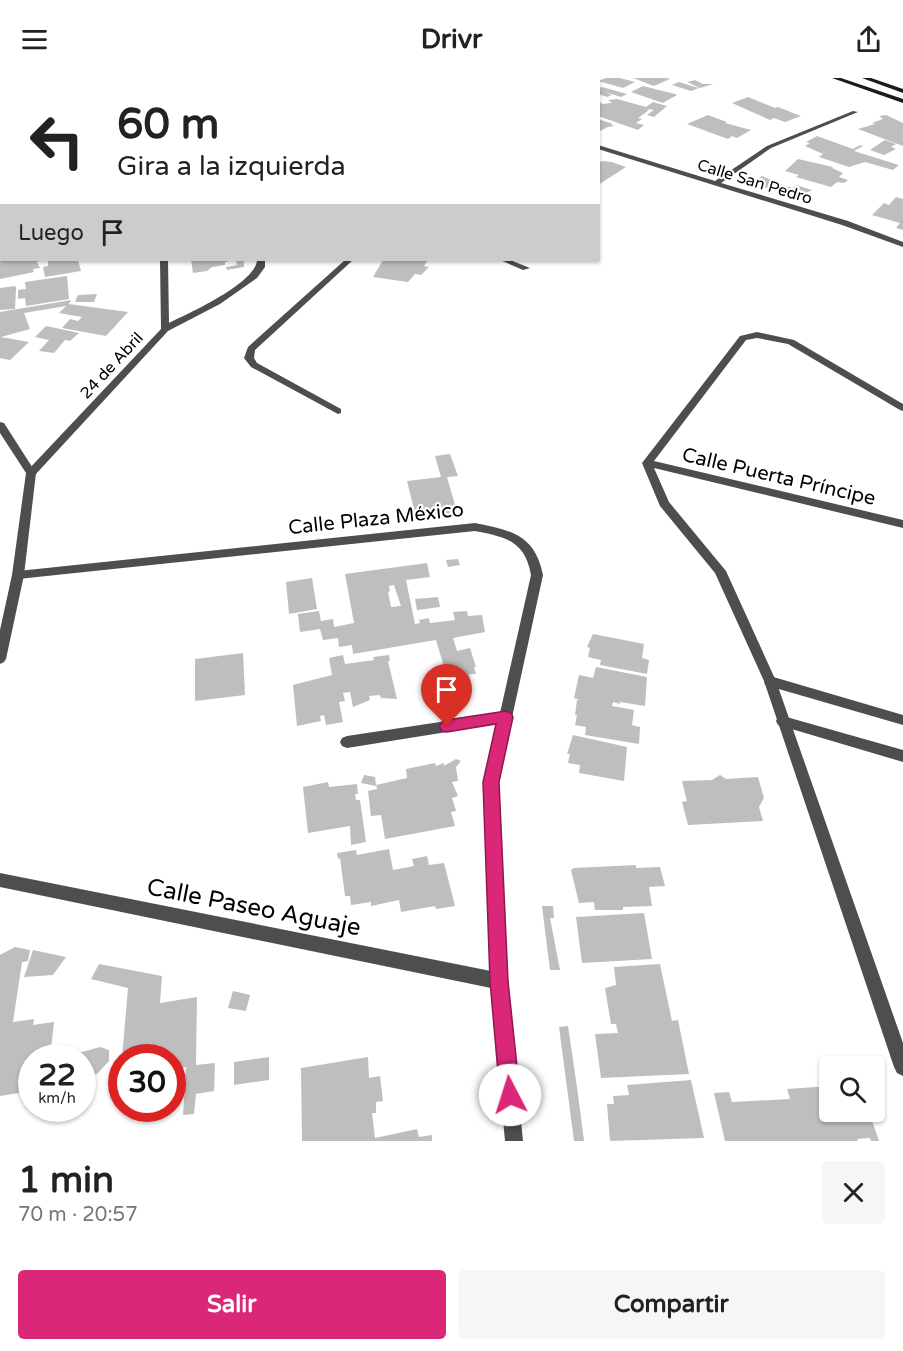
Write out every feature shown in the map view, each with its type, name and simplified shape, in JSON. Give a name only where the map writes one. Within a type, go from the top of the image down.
[{"type":"main road","points":[[835,78],[903,102]]},
{"type":"main road","points":[[865,78],[903,91]]},
{"type":"street","points":[[716,183],[769,147],[855,112]]},
{"type":"street","name":"Calle San Pedro","points":[[600,148],[845,223],[903,245]]},
{"type":"street","name":"24 de Abril","points":[[31,473],[165,329],[164,261]]},
{"type":"street","points":[[165,329],[217,302],[254,276],[261,267],[261,261]]},
{"type":"street","points":[[338,411],[254,365],[249,358],[251,350],[348,261]]},
{"type":"street","points":[[507,261],[526,267]]},
{"type":"street","name":"Calle Puerta Príncipe","points":[[903,408],[791,342],[757,335],[743,338],[647,463],[903,524]]},
{"type":"street","points":[[0,425],[31,473],[18,575],[0,658]]},
{"type":"street","points":[[647,463],[664,503],[720,571],[770,681],[903,1067]]},
{"type":"street","name":"Calle Plaza México","points":[[18,575],[475,527],[501,532],[523,542],[535,558],[537,575],[491,782],[499,981],[514,1141]]},
{"type":"street","points":[[770,681],[903,720]]},
{"type":"street","points":[[347,742],[506,717]]},
{"type":"street","points":[[783,721],[903,756]]},
{"type":"street","name":"Calle Paseo Aguaje","points":[[0,880],[499,981]]},
{"type":"building","points":[[620,78],[635,82],[623,88],[600,80]]},
{"type":"building","points":[[633,78],[666,78],[670,79],[654,86]]},
{"type":"building","points":[[695,80],[703,84],[713,84],[700,88],[687,82]]},
{"type":"building","points":[[679,82],[699,88],[691,91],[672,85]]},
{"type":"building","points":[[643,86],[677,95],[663,103],[631,92]]},
{"type":"building","points":[[600,88],[627,94],[621,97],[605,92],[612,95],[607,97],[600,95]]},
{"type":"building","points":[[748,97],[801,116],[785,122],[774,118],[770,120],[732,103]]},
{"type":"building","points":[[617,99],[646,107],[653,102],[667,106],[654,117],[647,115],[654,110],[646,109],[649,110],[638,118],[642,119],[636,123],[644,125],[638,130],[600,117],[600,102],[612,103],[608,100]]},
{"type":"building","points":[[708,115],[727,122],[725,123],[751,130],[737,138],[732,136],[728,139],[687,124]]},
{"type":"building","points":[[886,115],[903,123],[903,146],[858,129],[875,124],[872,123],[883,119],[879,116]]},
{"type":"building","points":[[600,120],[615,126],[600,131]]},
{"type":"building","points":[[817,136],[853,149],[860,145],[863,146],[854,151],[899,165],[893,170],[865,162],[849,167],[819,157],[823,154],[805,146],[810,143],[806,142]]},
{"type":"building","points":[[885,140],[896,144],[891,147],[896,149],[884,155],[870,150]]},
{"type":"building","points":[[798,159],[833,167],[843,173],[839,177],[848,180],[844,183],[837,182],[831,187],[796,177],[799,175],[785,171]]},
{"type":"building","points":[[600,162],[612,162],[626,167],[600,184]]},
{"type":"building","points":[[762,176],[785,186],[793,188],[796,185],[812,190],[804,194],[793,189],[787,193],[751,184]]},
{"type":"building","points":[[896,197],[903,199],[903,230],[896,228],[900,223],[872,215],[884,203],[889,205]]},
{"type":"building","points":[[0,261],[40,261],[37,262],[40,268],[33,269],[34,272],[0,279]]},
{"type":"building","points":[[48,261],[78,261],[81,271],[45,277],[43,267],[48,266]]},
{"type":"building","points":[[191,261],[228,262],[207,271],[193,273]]},
{"type":"building","points":[[236,261],[244,261],[244,267],[227,270],[226,267],[237,265]]},
{"type":"building","points":[[382,261],[427,261],[424,266],[429,267],[421,275],[415,274],[408,282],[373,277]]},
{"type":"building","points":[[67,276],[69,299],[26,306],[25,298],[18,299],[18,290],[26,289],[25,282]]},
{"type":"building","points":[[15,286],[15,309],[0,310],[0,288]]},
{"type":"building","points":[[97,294],[94,302],[75,302],[78,295]]},
{"type":"building","points":[[71,300],[69,304],[128,312],[106,336],[62,328],[70,319],[78,321],[82,317],[59,313],[66,306],[24,313],[30,329],[1,337],[29,342],[10,360],[0,358],[0,312]]},
{"type":"building","points":[[46,326],[79,333],[70,341],[65,340],[54,353],[39,351],[49,340],[35,337]]},
{"type":"building","points":[[450,454],[458,476],[447,477],[457,512],[416,517],[407,481],[441,477],[435,456]]},
{"type":"building","points":[[458,559],[460,565],[448,567],[446,560]]},
{"type":"building","points":[[427,563],[430,577],[406,580],[415,624],[420,623],[419,620],[429,618],[430,623],[455,620],[453,612],[467,611],[468,616],[482,615],[485,632],[453,638],[457,651],[470,648],[476,667],[474,667],[476,674],[469,674],[471,685],[446,689],[449,684],[436,640],[353,654],[352,645],[339,647],[338,638],[323,640],[320,629],[300,632],[298,614],[319,611],[321,621],[333,619],[334,627],[354,623],[345,574]],"holes":[[[394,585],[401,606],[391,607],[389,586]]]},
{"type":"building","points":[[312,578],[317,609],[289,614],[286,582]]},
{"type":"building","points":[[438,597],[440,607],[417,610],[415,599]]},
{"type":"building","points":[[593,634],[644,644],[642,658],[649,660],[647,674],[600,665],[601,660],[588,657],[590,648],[587,647]]},
{"type":"building","points":[[243,653],[245,695],[195,701],[195,659]]},
{"type":"building","points":[[343,655],[345,664],[374,660],[373,657],[389,655],[390,661],[388,661],[397,699],[381,698],[380,695],[369,696],[370,700],[353,707],[350,692],[343,693],[345,701],[339,702],[343,722],[326,725],[324,715],[320,716],[321,721],[297,726],[293,685],[332,675],[329,658]]},
{"type":"building","points":[[596,667],[647,677],[645,706],[613,702],[612,706],[634,710],[632,725],[640,727],[639,744],[585,735],[586,727],[575,725],[577,700],[580,700],[574,698],[579,675],[593,678]]},
{"type":"building","points":[[573,735],[627,747],[624,781],[579,773],[580,765],[568,763],[570,754],[567,754]]},
{"type":"building","points":[[456,759],[461,761],[456,767],[458,781],[452,782],[458,796],[452,798],[456,811],[451,812],[455,826],[385,839],[381,815],[371,816],[368,791],[377,789],[376,785],[407,778],[406,769],[435,763],[436,766],[444,763],[444,766]]},
{"type":"building","points":[[364,775],[375,777],[376,786],[361,783]]},
{"type":"building","points":[[720,775],[726,779],[758,777],[764,798],[759,807],[763,821],[688,825],[682,802],[687,801],[682,781],[712,780]]},
{"type":"building","points":[[328,782],[329,787],[357,784],[358,794],[355,794],[356,800],[360,800],[366,842],[351,845],[350,826],[308,833],[303,787]]},
{"type":"building","points":[[389,849],[393,870],[414,866],[412,859],[427,856],[429,865],[444,863],[455,906],[436,909],[435,906],[401,912],[399,900],[371,906],[371,902],[351,905],[350,896],[345,896],[340,858],[338,859],[337,853],[356,850],[357,855]]},
{"type":"building","points":[[636,865],[636,868],[660,867],[665,886],[649,887],[652,906],[623,907],[623,910],[595,910],[594,902],[579,903],[571,870],[574,868]]},
{"type":"building","points":[[542,906],[553,906],[554,918],[550,918],[560,970],[550,970]]},
{"type":"building","points":[[644,913],[652,959],[582,963],[576,917]]},
{"type":"building","points":[[15,947],[30,950],[28,961],[22,962],[13,1022],[34,1019],[33,1025],[54,1022],[52,1044],[18,1044],[18,1093],[0,1096],[0,955]]},
{"type":"building","points":[[33,950],[66,957],[53,975],[24,977]]},
{"type":"building","points":[[99,964],[162,976],[160,1003],[197,997],[196,1065],[215,1063],[214,1091],[196,1094],[194,1114],[186,1115],[186,1044],[123,1044],[128,988],[91,979]]},
{"type":"building","points":[[660,964],[672,1021],[678,1020],[689,1074],[601,1078],[595,1034],[618,1033],[616,1024],[611,1024],[605,988],[616,985],[614,967]]},
{"type":"building","points":[[233,991],[250,995],[246,1011],[228,1008]]},
{"type":"building","points":[[568,1026],[584,1141],[574,1141],[559,1027]]},
{"type":"building","points":[[96,1048],[108,1050],[108,1062],[96,1074]]},
{"type":"building","points":[[269,1057],[269,1080],[234,1085],[234,1062]]},
{"type":"building","points":[[368,1057],[369,1078],[380,1076],[383,1101],[376,1102],[376,1113],[372,1113],[375,1138],[417,1129],[419,1137],[432,1135],[432,1141],[302,1141],[301,1068]]},
{"type":"building","points":[[691,1080],[704,1138],[610,1141],[607,1104],[614,1104],[613,1096],[629,1095],[627,1085]]},
{"type":"building","points":[[819,1087],[819,1122],[872,1122],[879,1141],[871,1141],[870,1138],[857,1139],[858,1141],[725,1141],[714,1093],[729,1092],[732,1102],[790,1099],[787,1089]]},
{"type":"route","points":[[447,726],[506,717],[491,782],[499,981],[510,1095]]}]
